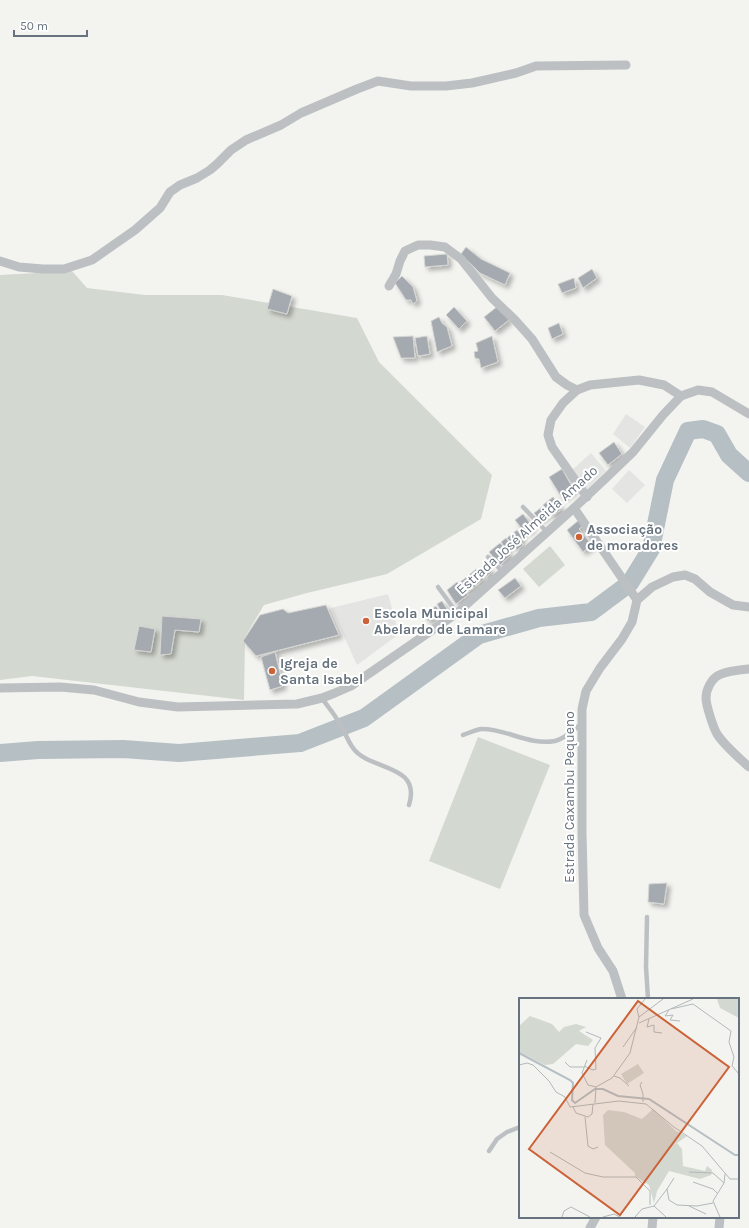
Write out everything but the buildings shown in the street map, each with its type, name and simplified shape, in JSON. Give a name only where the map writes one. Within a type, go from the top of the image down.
[{"type":"street","points":[[0,261],[19,267],[64,269],[92,260],[140,226],[160,208],[170,192],[180,185],[197,178],[210,170],[231,150],[246,140],[281,125],[301,113],[378,81],[411,86],[446,86],[472,83],[508,75],[536,66],[626,65]]},
{"type":"street","points":[[389,286],[396,274],[405,251],[418,245],[445,247],[461,259],[492,298],[532,338],[556,377],[567,386],[577,390]]},
{"type":"street","points":[[587,496],[552,447],[548,435],[551,420],[563,403],[577,390],[590,385],[639,380],[664,385],[680,396],[698,390],[712,392],[749,414]]},
{"type":"street","name":"Estrada José Almeida Amado","points":[[0,688],[60,687],[94,690],[140,702],[178,706],[297,704],[322,698],[351,686],[457,613],[574,508],[633,452],[680,396]]},
{"type":"street","points":[[574,508],[635,597],[673,577],[685,575],[695,579],[710,592],[733,605],[749,607]]},
{"type":"street","name":"Estrada Caxambu Pequeno","points":[[622,998],[614,971],[598,948],[584,915],[582,709],[586,691],[600,668],[622,640],[632,622],[635,597]]},
{"type":"street","points":[[749,669],[718,676],[709,684],[706,699],[711,719],[717,734],[749,767]]},
{"type":"street","points":[[590,1228],[595,1218]]},
{"type":"street","points":[[652,1228],[653,1218]]},
{"type":"street","points":[[719,1228],[720,1218]]},
{"type":"lane","points":[[523,507],[547,532]]},
{"type":"lane","points":[[488,557],[502,572]]},
{"type":"lane","points":[[438,587],[457,613]]},
{"type":"lane","points":[[322,698],[338,721],[353,748],[359,754],[373,762],[400,773],[407,781],[411,796],[409,805]]},
{"type":"lane","points":[[463,735],[479,729],[524,739],[544,742],[556,741],[566,736],[583,723]]},
{"type":"lane","points":[[647,917],[646,967],[648,998]]},
{"type":"lane","points":[[489,1152],[497,1139],[507,1132],[519,1127]]},
{"type":"shaded area","points":[[72,271],[87,288],[145,295],[222,295],[357,318],[379,362],[492,475],[481,519],[387,574],[264,605],[245,637],[244,700],[32,676],[0,680],[0,275]]},
{"type":"shaded area","points":[[626,414],[645,427],[630,448],[613,434]]},
{"type":"shaded area","points":[[591,453],[606,471],[586,490],[571,471]]},
{"type":"shaded area","points":[[629,470],[645,485],[627,503],[612,489]]},
{"type":"shaded area","points":[[550,546],[565,565],[539,587],[523,569]]},
{"type":"shaded area","name":"Escola Municipal Abelardo de Lamare","points":[[388,594],[399,634],[357,665],[331,608]]},
{"type":"shaded area","points":[[478,737],[550,765],[500,889],[429,861]]},
{"type":"waterway","points":[[0,753],[38,750],[123,749],[179,753],[300,743],[364,718],[479,635],[539,618],[591,612],[630,583],[651,549],[665,480],[688,431],[703,429],[717,434],[729,455],[749,473]]},
{"type":"place","name":"Associação de moradores","points":[[579,537]]},
{"type":"place","name":"Escola Municipal Abelardo de Lamare","points":[[366,621]]},
{"type":"place","name":"Igreja de Santa Isabel","points":[[272,671]]}]
